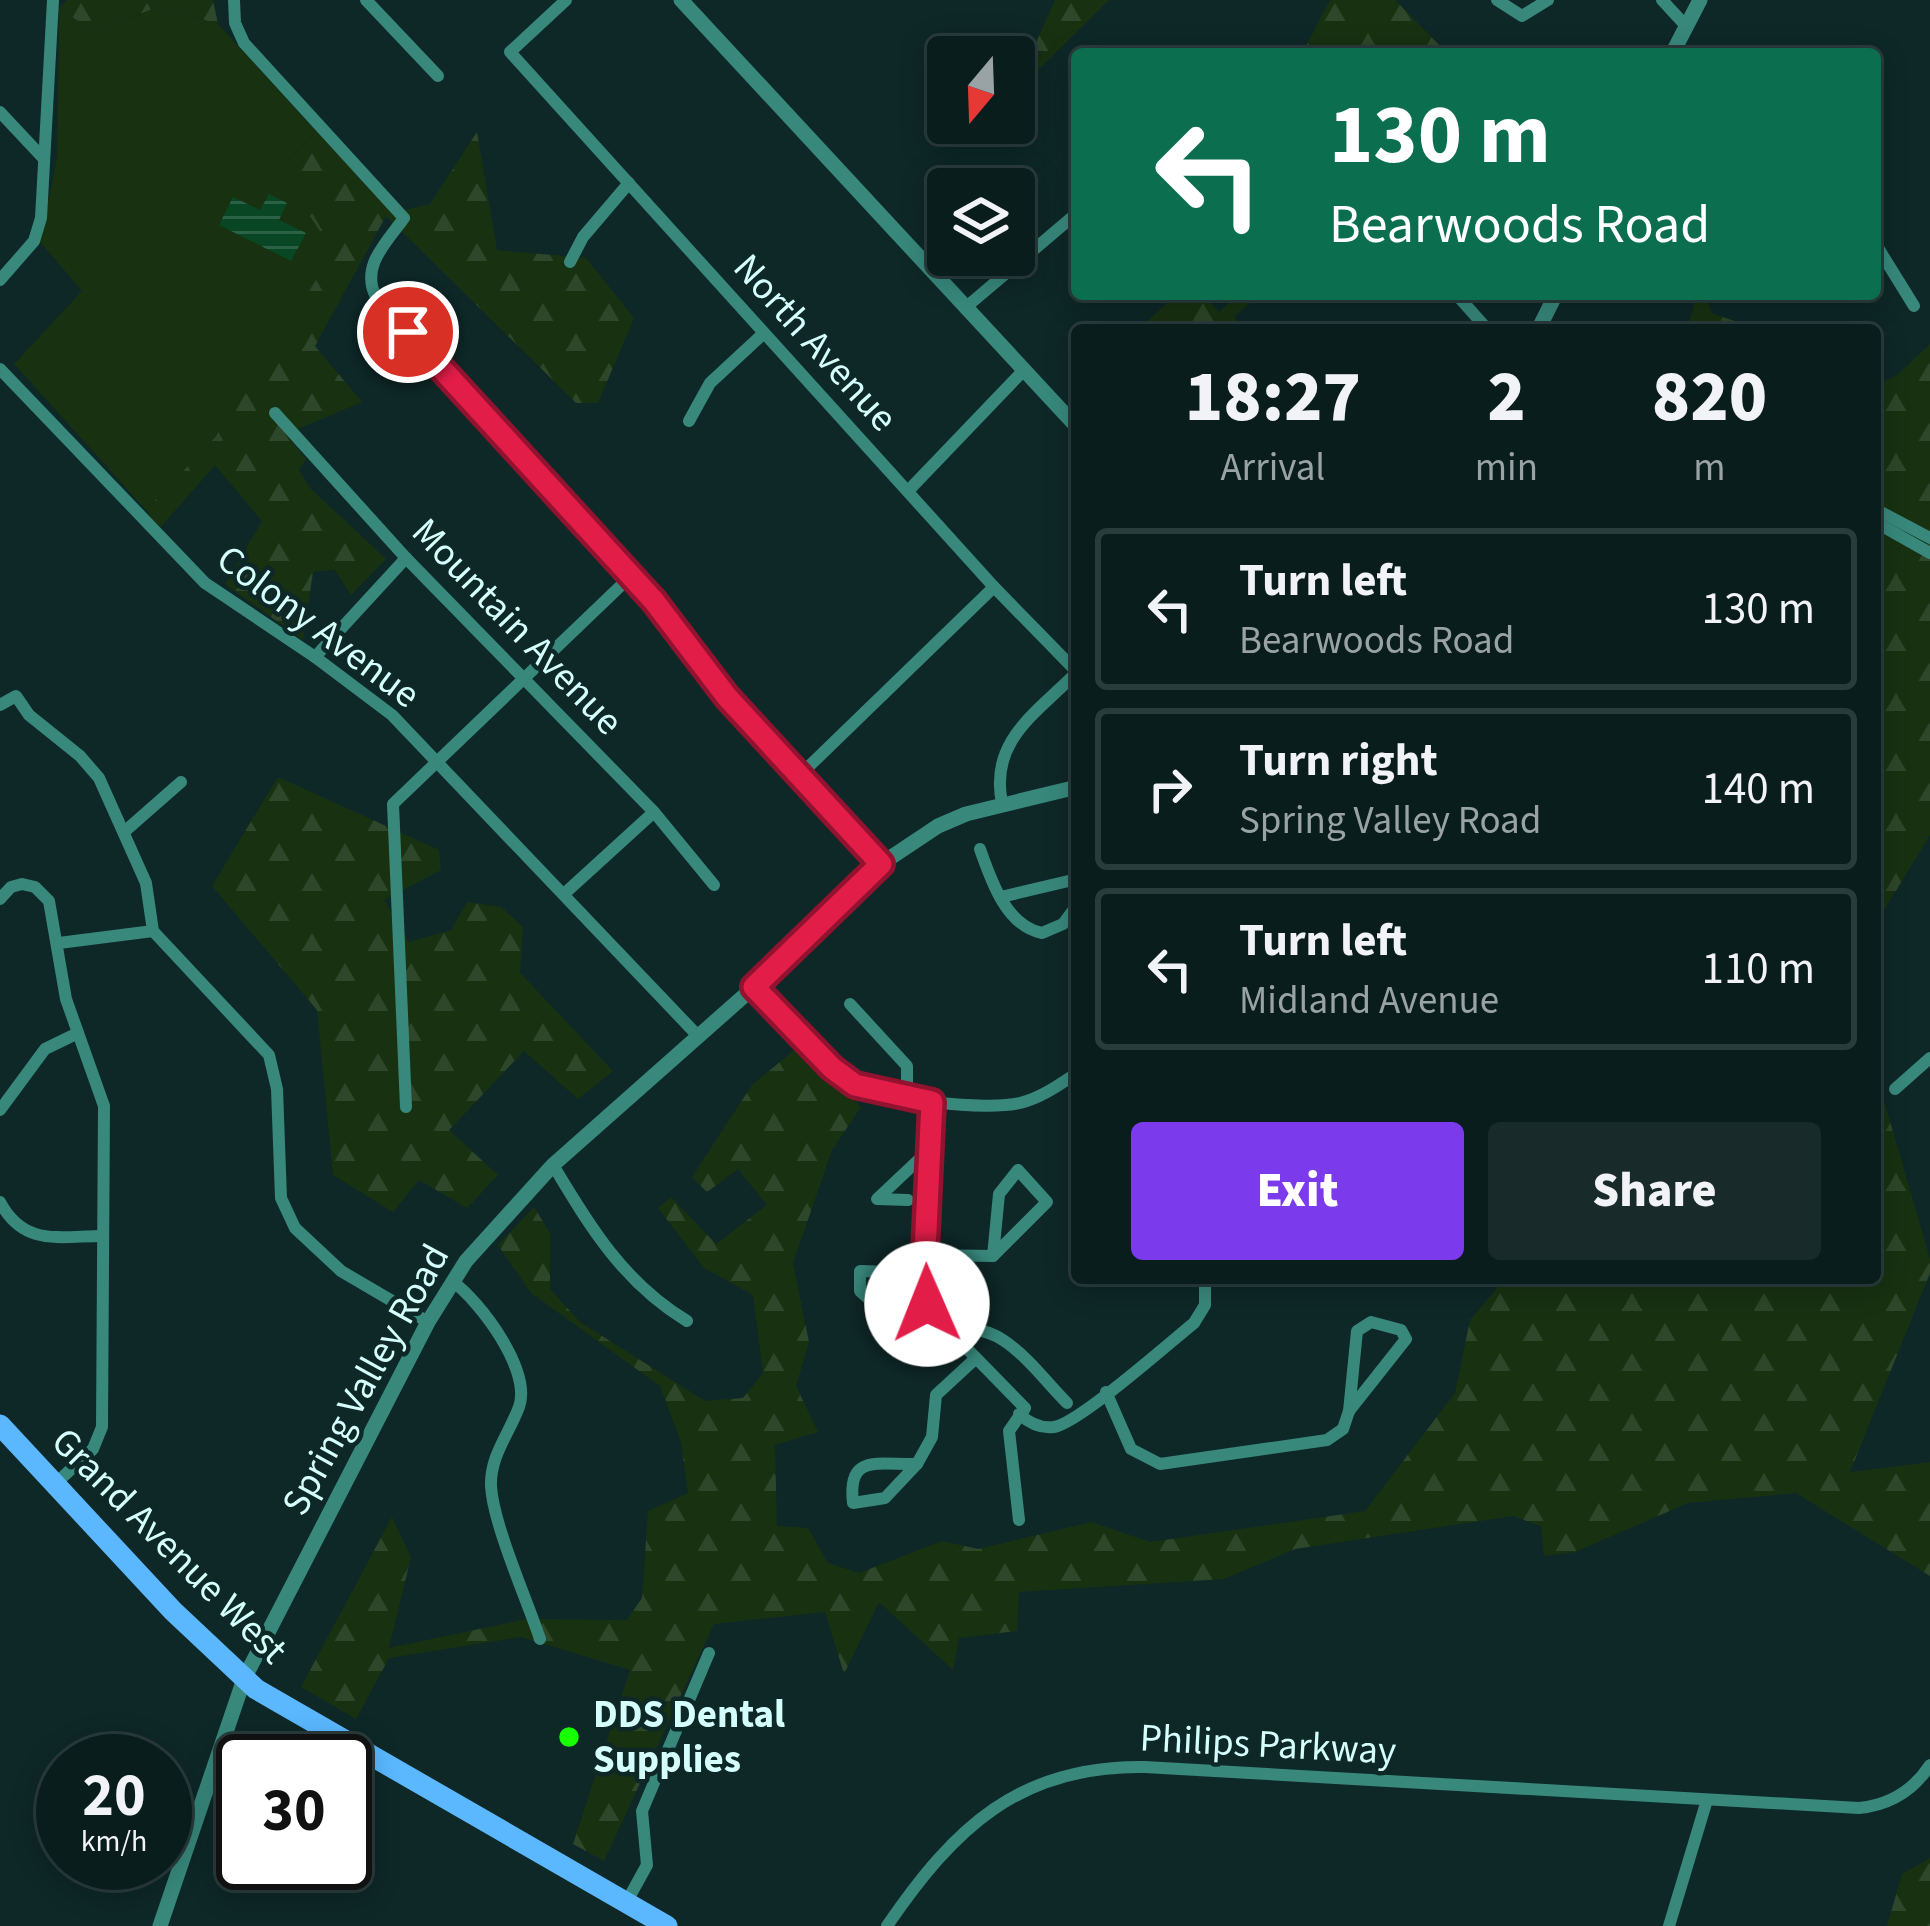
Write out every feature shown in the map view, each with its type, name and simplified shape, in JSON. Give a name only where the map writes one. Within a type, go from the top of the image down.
[{"type":"main road","name":"Grand Avenue West","points":[[0,1425],[172,1611],[268,1698],[667,1926]]},
{"type":"street","points":[[234,0],[235,23],[244,43],[404,218],[373,262],[371,288],[632,575],[727,697],[881,864]]},
{"type":"street","points":[[366,0],[438,76]]},
{"type":"street","name":"North Avenue","points":[[566,0],[510,52],[994,587],[1071,666]]},
{"type":"street","points":[[681,0],[1071,421]]},
{"type":"street","points":[[1497,0],[1522,16],[1548,0]]},
{"type":"street","points":[[1662,0],[1686,26]]},
{"type":"street","points":[[1679,48],[1700,0]]},
{"type":"street","points":[[0,280],[34,241],[41,218],[53,3]]},
{"type":"street","points":[[0,112],[44,159]]},
{"type":"street","points":[[570,262],[583,237],[629,183]]},
{"type":"street","points":[[965,308],[1071,218]]},
{"type":"street","points":[[1881,253],[1914,306]]},
{"type":"street","points":[[1461,300],[1483,324]]},
{"type":"street","points":[[689,421],[710,383],[764,333]]},
{"type":"street","name":"Colony Avenue","points":[[0,369],[205,583],[392,715],[699,1037]]},
{"type":"street","points":[[909,490],[1024,370]]},
{"type":"street","name":"Mountain Avenue","points":[[275,413],[406,558],[654,812],[714,885]]},
{"type":"street","points":[[1881,511],[1930,538]]},
{"type":"street","points":[[1881,525],[1930,553]]},
{"type":"street","points":[[315,657],[406,558]]},
{"type":"street","points":[[406,1107],[393,804],[632,575]]},
{"type":"street","points":[[800,775],[994,587]]},
{"type":"street","points":[[1002,803],[998,774],[1008,742],[1071,678]]},
{"type":"street","points":[[0,705],[16,696],[29,715],[90,766],[146,883],[154,931],[269,1054],[277,1089],[281,1198],[295,1228],[341,1271],[428,1322]]},
{"type":"street","points":[[124,832],[181,782]]},
{"type":"street","name":"Spring Valley Road","points":[[160,1926],[244,1678],[428,1322],[481,1243],[553,1165],[754,987],[881,864],[938,826],[1002,803],[1071,788]]},
{"type":"street","points":[[564,894],[654,812]]},
{"type":"street","points":[[980,849],[1000,897],[1024,927],[1042,933],[1063,924],[1071,913]]},
{"type":"street","points":[[1000,897],[1071,880]]},
{"type":"street","points":[[0,899],[16,885],[34,887],[50,901],[66,999],[104,1106],[101,1434],[89,1453],[55,1484]]},
{"type":"street","points":[[59,943],[154,931]]},
{"type":"street","points":[[754,987],[832,1068],[855,1085],[932,1102],[1014,1105],[1071,1077]]},
{"type":"street","points":[[850,1004],[907,1066],[907,1098]]},
{"type":"street","points":[[0,1110],[45,1049],[78,1033]]},
{"type":"street","points":[[1895,1089],[1930,1058]]},
{"type":"street","points":[[932,1102],[924,1294],[934,1316],[1025,1408],[1009,1431],[1019,1520]]},
{"type":"street","points":[[908,1199],[878,1198],[929,1150]]},
{"type":"street","points":[[553,1165],[618,1264],[653,1299],[687,1321]]},
{"type":"street","points":[[925,1255],[993,1256],[1047,1202],[1018,1171],[999,1194],[993,1256]]},
{"type":"street","points":[[0,1202],[11,1221],[30,1234],[103,1236]]},
{"type":"street","points":[[924,1273],[860,1271],[860,1292],[913,1340],[934,1316]]},
{"type":"street","points":[[452,1281],[473,1299],[522,1380],[519,1407],[494,1459],[491,1488],[540,1639]]},
{"type":"street","points":[[1019,1414],[1037,1426],[1058,1426],[1106,1393],[1194,1324],[1205,1305],[1205,1284]]},
{"type":"street","points":[[1106,1393],[1131,1449],[1160,1464],[1327,1440],[1342,1429],[1349,1411],[1357,1331],[1371,1322],[1401,1330],[1405,1344],[1349,1411]]},
{"type":"street","points":[[954,1336],[973,1328],[999,1335],[1067,1403]]},
{"type":"street","points":[[916,1464],[857,1469],[850,1482],[853,1503],[885,1498],[916,1464],[932,1437],[937,1395],[976,1358]]},
{"type":"street","points":[[626,1903],[647,1865],[642,1810],[709,1653]]},
{"type":"street","name":"Philips Parkway","points":[[886,1926],[944,1849],[980,1817],[1022,1791],[1094,1769],[1145,1767],[1872,1807],[1902,1795],[1930,1765]]},
{"type":"street","points":[[1669,1926],[1707,1800]]},
{"type":"green space","points":[[67,0],[213,0],[218,24],[158,7],[95,32],[59,9]]},
{"type":"green space","points":[[1055,0],[1109,0],[1035,73],[1035,45]]},
{"type":"green space","points":[[1330,0],[1395,0],[1442,48],[1305,48]]},
{"type":"green space","points":[[158,7],[218,24],[316,131],[279,170],[334,252],[216,436],[146,510],[14,364],[82,291],[40,242],[57,157],[59,9],[95,32]]},
{"type":"green space","points":[[316,131],[393,213],[430,204],[477,132],[497,250],[586,258],[634,318],[598,403],[576,403],[386,216],[315,346],[362,402],[286,434],[306,459],[299,470],[310,488],[386,559],[351,595],[335,570],[313,572],[303,640],[225,584],[262,521],[215,465],[159,529],[146,510],[216,436],[279,170]]},
{"type":"green space","points":[[1170,300],[1208,300],[1219,312],[1232,300],[1253,300],[1234,317],[1239,324],[1144,324]]},
{"type":"green space","points":[[1695,300],[1708,300],[1711,313],[1743,324],[1689,324]]},
{"type":"green space","points":[[1930,344],[1930,835],[1881,915],[1881,384]]},
{"type":"green space","points":[[278,777],[439,850],[441,870],[384,900],[409,942],[451,930],[467,902],[501,907],[523,927],[520,973],[613,1071],[578,1099],[524,1051],[449,1130],[498,1175],[467,1208],[419,1180],[393,1212],[333,1175],[317,1010],[212,886]]},
{"type":"green space","points":[[799,1046],[861,1107],[832,1150],[793,1263],[809,1342],[796,1386],[818,1432],[775,1445],[777,1526],[808,1528],[828,1563],[859,1573],[942,1541],[978,1549],[1091,1522],[1150,1542],[1365,1511],[1455,1393],[1470,1320],[1501,1284],[1881,1284],[1881,1100],[1930,1259],[1930,1273],[1850,1472],[1930,1462],[1930,1576],[1796,1493],[1688,1503],[1575,1552],[1544,1556],[1541,1526],[1513,1516],[1295,1549],[1224,1579],[1019,1592],[1017,1631],[959,1638],[953,1670],[879,1602],[844,1674],[825,1612],[714,1624],[604,1861],[573,1844],[630,1670],[521,1637],[389,1658],[356,1719],[301,1687],[392,1517],[411,1557],[389,1648],[527,1619],[627,1620],[642,1598],[648,1511],[688,1493],[681,1442],[660,1386],[531,1293],[498,1245],[534,1207],[550,1233],[550,1289],[580,1322],[705,1401],[743,1398],[763,1373],[753,1295],[704,1268],[658,1208],[671,1197],[716,1244],[767,1205],[738,1169],[707,1192],[692,1177],[752,1085]]},
{"type":"green space","points":[[1930,1858],[1930,1926],[1887,1926],[1902,1874]]},
{"type":"shaded area","points":[[269,194],[287,203],[279,220],[306,233],[291,261],[219,225],[233,197],[260,210]]},
{"type":"place","name":"DDS Dental Supplies","points":[[569,1737]]},
{"type":"route","points":[[408,332],[654,601],[727,697],[881,864],[754,987],[832,1068],[855,1085],[932,1102],[924,1273],[927,1304]]}]
